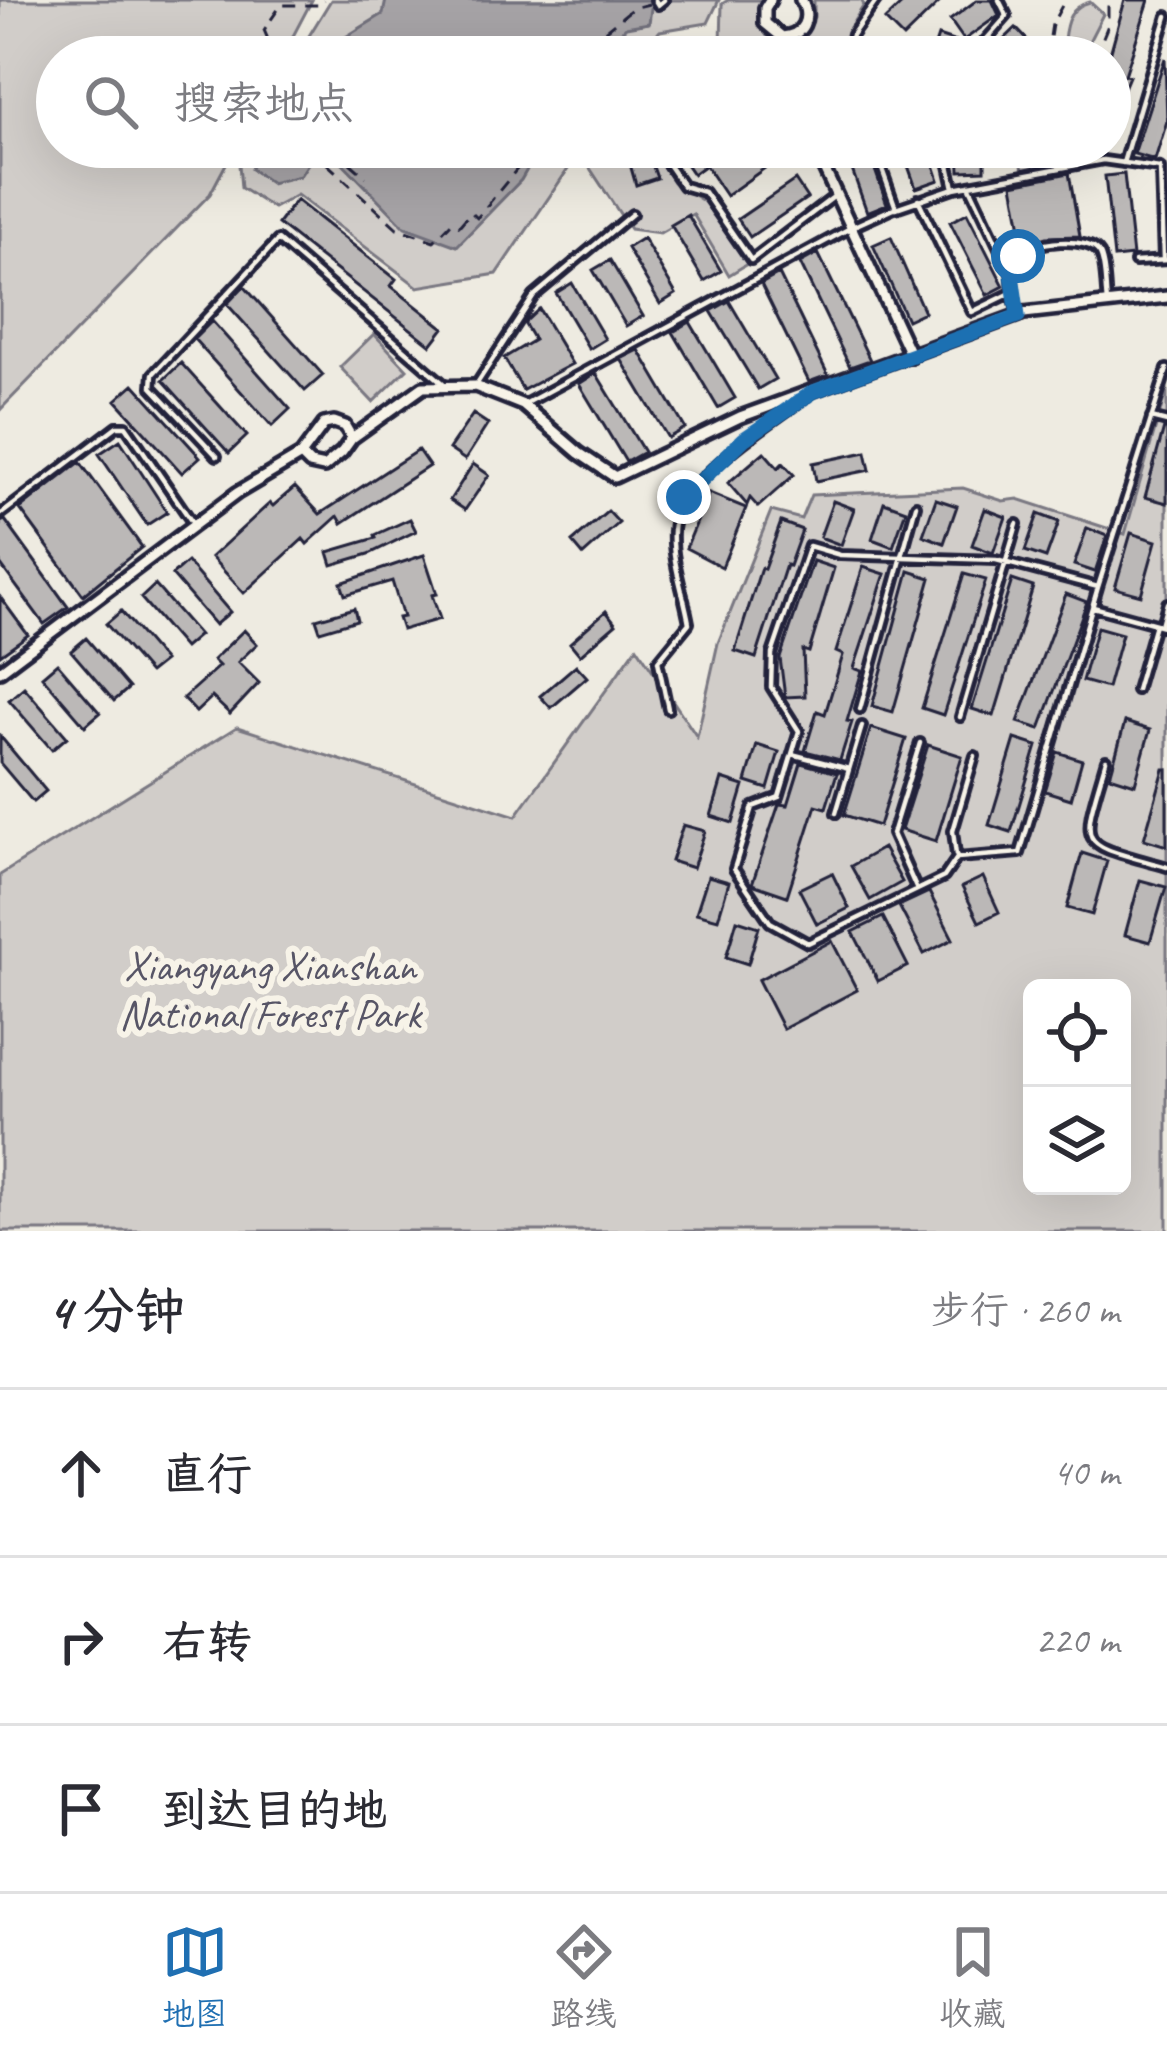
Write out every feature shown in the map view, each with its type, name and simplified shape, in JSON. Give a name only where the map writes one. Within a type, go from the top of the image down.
[{"type":"street","points":[[770,0],[765,23],[781,36]]},
{"type":"street","points":[[786,36],[804,25],[801,0]]},
{"type":"street","points":[[823,168],[911,356]]},
{"type":"street","points":[[301,455],[310,464],[324,467],[352,438],[423,387],[475,386],[523,405],[615,477],[740,417],[1018,316],[1167,297]]},
{"type":"street","points":[[0,670],[237,494],[301,455],[324,424],[345,426],[352,438]]},
{"type":"lane","points":[[656,1],[658,5],[664,0]]},
{"type":"lane","points":[[852,36],[877,0]]},
{"type":"lane","points":[[989,36],[1007,16],[999,0]]},
{"type":"lane","points":[[1131,136],[1167,16]]},
{"type":"lane","points":[[1131,164],[1164,168],[1165,259],[1136,262]]},
{"type":"lane","points":[[671,168],[683,186],[704,192],[751,260],[836,195]]},
{"type":"lane","points":[[882,168],[896,208]]},
{"type":"lane","points":[[950,168],[954,188]]},
{"type":"lane","points":[[523,405],[852,227],[954,188],[1060,168]]},
{"type":"lane","points":[[969,185],[1012,275]]},
{"type":"lane","points":[[918,199],[972,312],[1013,292]]},
{"type":"lane","points":[[475,386],[534,296],[632,214]]},
{"type":"lane","points":[[217,456],[152,387],[153,374],[278,240],[447,386]]},
{"type":"lane","points":[[1018,316],[1012,275],[1018,256],[1029,249],[1078,240],[1090,243],[1101,255],[1107,302]]},
{"type":"lane","points":[[957,858],[1020,853],[1167,369]]},
{"type":"lane","points":[[668,710],[658,661],[689,623],[673,529],[684,497],[744,439],[813,392]]},
{"type":"lane","points":[[1151,418],[1167,422]]},
{"type":"lane","points":[[0,515],[117,426],[126,426],[194,525]]},
{"type":"lane","points":[[860,709],[916,505]]},
{"type":"lane","points":[[960,717],[1017,524]]},
{"type":"lane","points":[[975,756],[953,831],[957,858],[944,877],[808,943],[770,922],[734,869],[753,807],[779,797],[799,731],[770,687],[772,654],[809,546],[840,555],[1005,562],[1098,587]]},
{"type":"lane","points":[[1136,690],[1167,603]]},
{"type":"lane","points":[[1093,607],[1161,625]]},
{"type":"lane","points":[[836,813],[862,725]]},
{"type":"lane","points":[[917,890],[892,834],[920,743]]},
{"type":"lane","points":[[792,754],[849,769]]},
{"type":"lane","points":[[1106,760],[1087,825],[1089,836],[1102,848],[1167,867]]},
{"type":"path","points":[[267,36],[264,30],[281,5],[321,4],[323,0]]},
{"type":"path","points":[[1050,36],[1065,0]]},
{"type":"path","points":[[1104,36],[1108,0]]},
{"type":"path","points":[[598,36],[633,8],[656,1]]},
{"type":"path","points":[[331,168],[397,227],[434,241],[452,222],[459,226],[471,212],[477,218],[518,168]]},
{"type":"path","points":[[356,168],[366,177]]},
{"type":"path","points":[[1022,168],[1024,175]]},
{"type":"path","points":[[346,182],[358,170]]},
{"type":"green space","points":[[0,0],[312,0],[293,36],[36,36],[36,168],[224,168],[210,194],[0,410]]},
{"type":"green space","points":[[331,0],[719,0],[708,23],[660,31],[656,36],[309,36]]},
{"type":"green space","points":[[764,0],[760,25],[767,36],[721,36],[722,4]]},
{"type":"green space","points":[[814,0],[861,0],[864,5],[846,36],[802,36],[814,17]]},
{"type":"green space","points":[[1090,2],[1103,14],[1092,36],[1065,36],[1078,7]]},
{"type":"green space","points":[[239,168],[569,168],[497,274],[418,287],[297,195],[273,208],[241,188]]},
{"type":"green space","points":[[590,168],[664,168],[673,182],[708,204],[747,264],[729,275],[693,214],[660,233],[630,229]]},
{"type":"green space","points":[[1022,168],[1060,168],[1024,175]]},
{"type":"green space","points":[[374,334],[407,369],[373,402],[340,367]]},
{"type":"green space","name":"Xiangyang Xianshan National Forest Park","points":[[1167,388],[1167,1231],[0,1231],[0,875],[237,727],[516,816],[637,647],[697,737],[718,643],[771,511],[801,519],[811,495],[963,488],[1003,501],[1018,499],[1125,534]]},
{"type":"shaded area","points":[[386,0],[652,1],[649,23],[626,27],[617,36],[347,36],[383,14]]},
{"type":"shaded area","points":[[305,168],[300,176],[271,183],[251,169]]},
{"type":"shaded area","points":[[348,168],[528,168],[457,246],[405,227]]},
{"type":"building","points":[[906,0],[942,0],[905,36],[885,20]]},
{"type":"building","points":[[977,0],[992,0],[999,15],[970,36],[961,36],[950,20]]},
{"type":"building","points":[[1125,0],[1149,0],[1131,56],[1131,36],[1115,36]]},
{"type":"building","points":[[1165,58],[1167,121],[1155,160],[1134,154]]},
{"type":"building","points":[[631,168],[653,168],[657,178],[636,185]]},
{"type":"building","points":[[707,168],[765,168],[726,196]]},
{"type":"building","points":[[851,168],[874,168],[887,204],[867,212]]},
{"type":"building","points":[[909,168],[935,168],[939,180],[916,188]]},
{"type":"building","points":[[1069,173],[1080,236],[1046,237],[1024,244],[1013,184]]},
{"type":"building","points":[[1124,174],[1133,256],[1114,258],[1105,176]]},
{"type":"building","points":[[795,180],[807,198],[750,237],[738,219]]},
{"type":"building","points":[[296,200],[396,279],[391,286],[444,328],[431,345],[278,224]]},
{"type":"building","points":[[967,213],[1004,286],[987,295],[950,222]]},
{"type":"building","points":[[688,215],[721,271],[704,281],[671,225]]},
{"type":"building","points":[[891,237],[924,312],[907,320],[873,245]]},
{"type":"building","points":[[643,238],[676,294],[660,304],[627,248]]},
{"type":"building","points":[[818,253],[870,360],[850,367],[800,263]]},
{"type":"building","points":[[610,260],[643,316],[626,326],[593,270]]},
{"type":"building","points":[[779,274],[828,375],[809,382],[761,284]]},
{"type":"building","points":[[572,283],[605,339],[589,349],[556,293]]},
{"type":"building","points":[[244,286],[323,375],[305,391],[227,304]]},
{"type":"building","points":[[729,301],[775,379],[758,389],[711,311]]},
{"type":"building","points":[[539,309],[572,364],[523,390],[504,358],[534,340],[524,323]]},
{"type":"building","points":[[212,321],[290,409],[272,426],[194,339]]},
{"type":"building","points":[[690,322],[735,398],[718,408],[673,332]]},
{"type":"building","points":[[639,350],[685,428],[668,438],[621,359]]},
{"type":"building","points":[[181,363],[247,436],[229,453],[163,380]]},
{"type":"building","points":[[596,373],[644,452],[626,462],[579,384]]},
{"type":"building","points":[[134,384],[200,457],[182,473],[116,400]]},
{"type":"building","points":[[473,414],[488,424],[465,460],[449,449]]},
{"type":"building","points":[[1167,429],[1167,503],[1145,497]]},
{"type":"building","points":[[120,440],[167,512],[147,525],[99,454]]},
{"type":"building","points":[[418,450],[429,466],[342,523],[338,516],[307,544],[303,539],[244,593],[211,557],[270,503],[273,506],[295,487],[320,514]]},
{"type":"building","points":[[764,452],[778,468],[783,463],[794,475],[758,507],[750,498],[747,505],[728,483]]},
{"type":"building","points":[[866,452],[870,470],[816,481],[813,463]]},
{"type":"building","points":[[80,462],[142,547],[83,595],[20,509]]},
{"type":"building","points":[[473,464],[489,475],[465,510],[450,500]]},
{"type":"building","points":[[709,493],[746,508],[722,567],[686,548]]},
{"type":"building","points":[[936,499],[957,506],[944,543],[923,535]]},
{"type":"building","points":[[833,501],[854,509],[841,545],[820,537]]},
{"type":"building","points":[[884,502],[906,510],[893,547],[872,539]]},
{"type":"building","points":[[985,509],[1006,517],[993,553],[972,545]]},
{"type":"building","points":[[608,511],[619,523],[583,555],[572,542]]},
{"type":"building","points":[[1038,514],[1059,522],[1046,558],[1025,551]]},
{"type":"building","points":[[410,519],[416,531],[369,554],[332,565],[328,552],[376,538]]},
{"type":"building","points":[[5,520],[68,607],[44,624],[0,564],[0,522]]},
{"type":"building","points":[[781,522],[802,530],[756,658],[735,651]]},
{"type":"building","points":[[1087,528],[1107,536],[1095,572],[1074,565]]},
{"type":"building","points":[[1131,533],[1156,541],[1141,595],[1115,588]]},
{"type":"building","points":[[424,555],[440,619],[402,630],[392,581],[345,595],[341,583]]},
{"type":"building","points":[[813,561],[834,568],[809,652],[803,650],[805,696],[785,697],[780,658]]},
{"type":"building","points":[[187,562],[230,612],[215,625],[172,575]]},
{"type":"building","points":[[863,567],[885,574],[854,668],[862,671],[840,760],[805,751],[817,711],[825,714],[843,655],[836,652]]},
{"type":"building","points":[[909,571],[931,578],[893,712],[872,706]]},
{"type":"building","points":[[964,574],[986,580],[943,715],[922,708]]},
{"type":"building","points":[[1012,580],[1033,587],[994,716],[972,709]]},
{"type":"building","points":[[155,585],[199,635],[184,648],[141,598]]},
{"type":"building","points":[[1066,594],[1087,602],[1040,729],[1018,722]]},
{"type":"building","points":[[0,597],[28,635],[0,655]]},
{"type":"building","points":[[354,608],[357,620],[320,631],[316,619]]},
{"type":"building","points":[[121,611],[164,661],[149,673],[106,624]]},
{"type":"building","points":[[606,611],[616,624],[580,655],[570,643]]},
{"type":"building","points":[[1097,627],[1122,634],[1107,688],[1082,681]]},
{"type":"building","points":[[244,630],[257,644],[238,662],[259,683],[230,714],[212,697],[196,712],[183,698],[219,666],[213,660]]},
{"type":"building","points":[[86,638],[129,688],[114,701],[71,651]]},
{"type":"building","points":[[57,663],[100,713],[85,726],[42,676]]},
{"type":"building","points":[[576,665],[587,677],[551,708],[540,696]]},
{"type":"building","points":[[24,687],[67,737],[52,750],[9,700]]},
{"type":"building","points":[[1125,722],[1150,730],[1135,784],[1110,776]]},
{"type":"building","points":[[871,728],[906,739],[879,826],[844,815]]},
{"type":"building","points":[[0,736],[46,791],[33,802],[0,763]]},
{"type":"building","points":[[1015,739],[1037,746],[1011,832],[989,825]]},
{"type":"building","points":[[757,745],[779,752],[768,789],[746,782]]},
{"type":"building","points":[[928,745],[962,756],[936,841],[901,830]]},
{"type":"building","points":[[1057,752],[1082,760],[1071,799],[1045,791]]},
{"type":"building","points":[[801,763],[837,773],[826,808],[816,805],[787,896],[752,884],[779,804],[788,805]]},
{"type":"building","points":[[1167,769],[1167,846],[1144,839]]},
{"type":"building","points":[[722,779],[744,786],[733,823],[711,816]]},
{"type":"building","points":[[683,825],[705,831],[693,868],[671,861]]},
{"type":"building","points":[[883,848],[902,882],[870,900],[851,866]]},
{"type":"building","points":[[1082,853],[1107,861],[1092,915],[1067,908]]},
{"type":"building","points":[[832,873],[849,908],[817,924],[799,889]]},
{"type":"building","points":[[708,876],[729,882],[718,919],[696,913]]},
{"type":"building","points":[[983,877],[999,912],[979,922],[962,887]]},
{"type":"building","points":[[1140,880],[1166,887],[1150,942],[1125,935]]},
{"type":"building","points":[[929,892],[953,939],[924,954],[899,906]]},
{"type":"building","points":[[883,917],[908,966],[878,981],[853,932]]},
{"type":"building","points":[[737,920],[759,927],[748,964],[726,957]]},
{"type":"building","points":[[832,941],[857,990],[783,1029],[758,980]]},
{"type":"route","points":[[684,497],[744,439],[813,392],[1018,316],[1012,275],[1018,256]]}]
